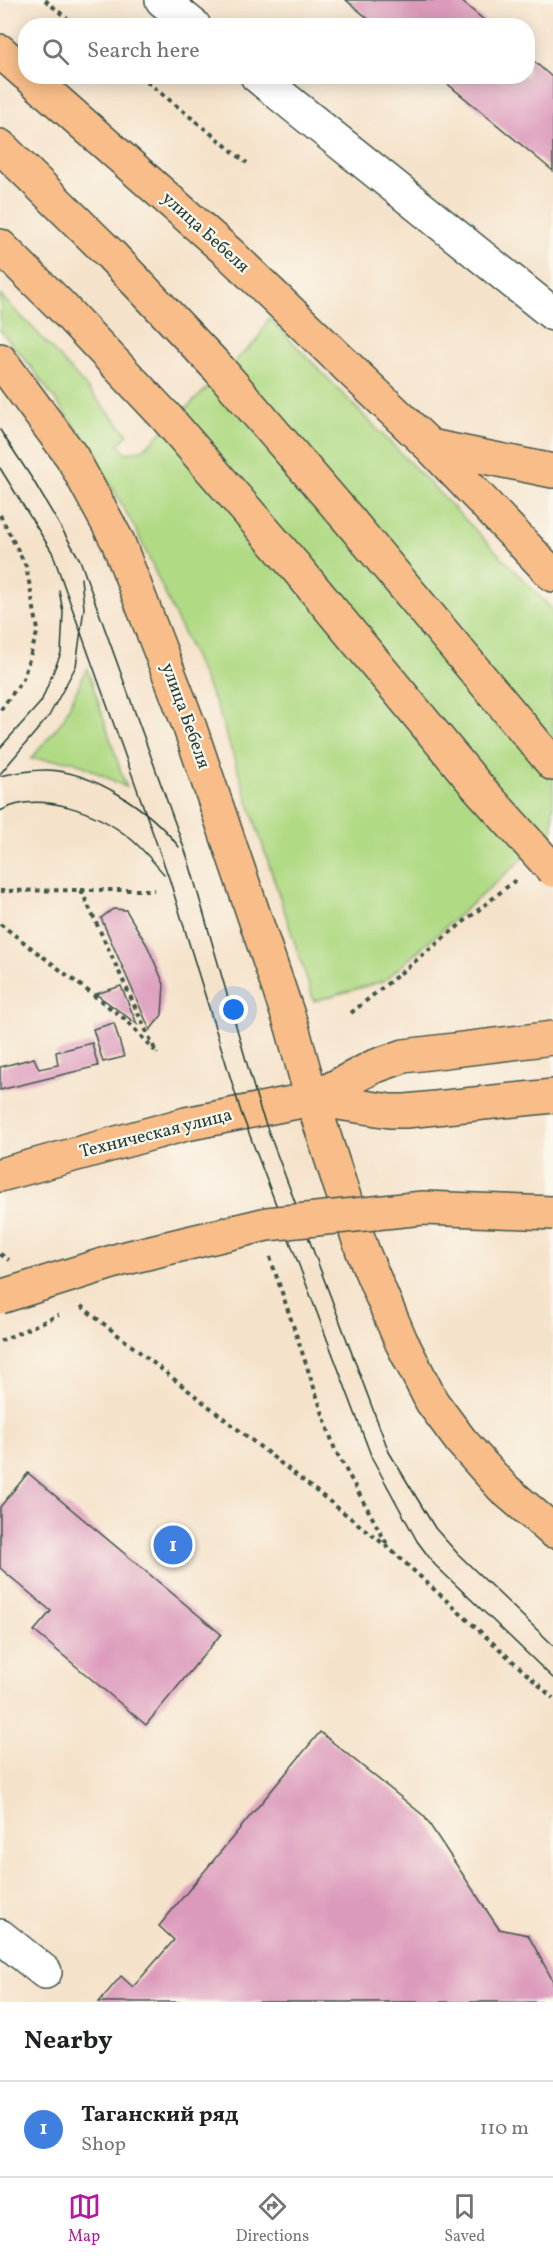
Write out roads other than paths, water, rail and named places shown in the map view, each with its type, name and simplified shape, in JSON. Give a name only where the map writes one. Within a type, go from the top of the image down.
[{"type":"main road","name":"улица Бебеля","points":[[0,51],[18,67]]},
{"type":"main road","name":"улица Бебеля","points":[[37,84],[229,253],[430,446],[553,575]]},
{"type":"main road","points":[[0,146],[111,255],[219,369],[349,519],[553,764]]},
{"type":"main road","points":[[0,246],[60,305],[166,417],[294,565],[477,786],[553,870]]},
{"type":"main road","name":"улица Бебеля","points":[[0,360],[72,457],[118,542],[190,728],[292,1027],[312,1099],[363,1252],[401,1341],[432,1402],[461,1441],[503,1488],[553,1531]]},
{"type":"main road","points":[[430,446],[553,471]]},
{"type":"main road","name":"Техническая улица","points":[[0,1174],[186,1124],[312,1099],[373,1068],[404,1056],[553,1038]]},
{"type":"main road","name":"Техническая улица","points":[[312,1099],[390,1111],[406,1111],[553,1096]]},
{"type":"main road","points":[[0,1297],[122,1259],[267,1224],[423,1208],[553,1213]]},
{"type":"street","points":[[162,0],[184,18]]},
{"type":"street","points":[[267,84],[553,314]]},
{"type":"street","points":[[0,1936],[45,1972]]},
{"type":"tram line","points":[[0,430],[33,480],[80,560],[188,859],[260,1109],[389,1452],[435,1528],[458,1554],[553,1645]]},
{"type":"tram line","points":[[0,468],[52,552],[169,878],[241,1112],[372,1458],[417,1541],[435,1565],[553,1678]]},
{"type":"tram line","points":[[0,774],[49,716],[76,666],[84,608],[81,578]]},
{"type":"tram line","points":[[0,748],[41,702],[61,653],[63,612],[59,590]]},
{"type":"tram line","points":[[0,776],[46,770],[83,777],[120,795],[137,807],[153,819],[179,847]]},
{"type":"tram line","points":[[0,811],[33,802],[51,803],[87,813],[104,821],[132,840],[164,874]]},
{"type":"place","name":"Таганский ряд","points":[[173,1545]]}]
